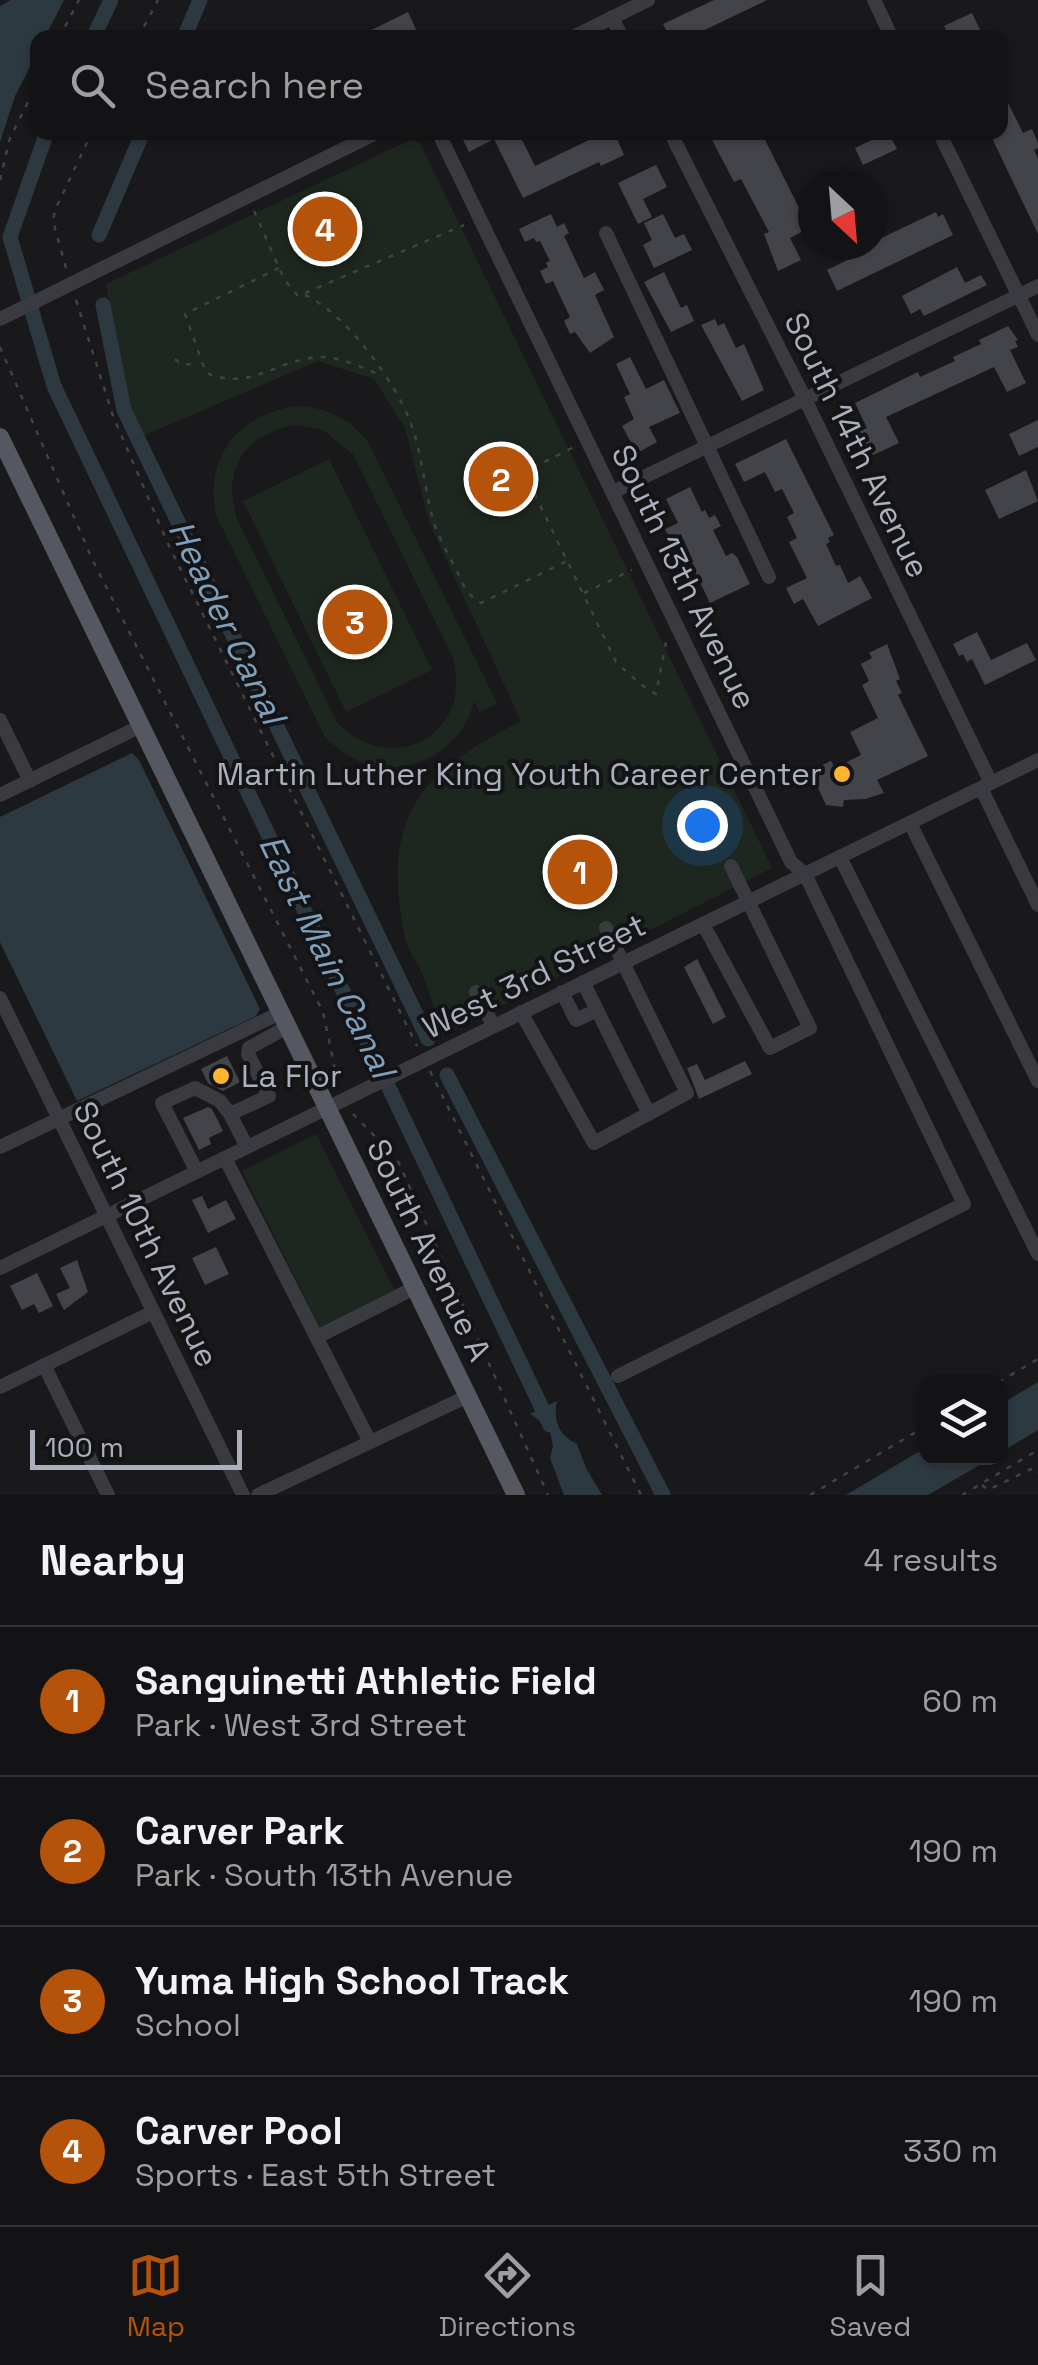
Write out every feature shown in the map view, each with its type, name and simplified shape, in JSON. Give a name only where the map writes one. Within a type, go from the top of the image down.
[{"type":"main road","name":"South Avenue A","points":[[0,437],[515,1495]]},
{"type":"street","points":[[587,30],[648,0]]},
{"type":"street","points":[[874,0],[888,30]]},
{"type":"street","points":[[612,17],[618,30]]},
{"type":"street","points":[[6,316],[362,140]]},
{"type":"street","name":"South 13th Avenue","points":[[442,140],[791,862],[806,874],[964,1204],[618,1376]]},
{"type":"street","name":"South 14th Avenue","points":[[674,140],[804,398],[1038,906]]},
{"type":"street","points":[[943,140],[1038,335]]},
{"type":"street","points":[[606,232],[769,577]]},
{"type":"street","points":[[612,492],[1038,286]]},
{"type":"street","points":[[0,720],[30,781]]},
{"type":"street","points":[[0,795],[141,726]]},
{"type":"street","name":"West 3rd Street","points":[[0,1268],[1038,760]]},
{"type":"street","points":[[910,822],[1038,1081]]},
{"type":"street","points":[[840,857],[1038,1254]]},
{"type":"street","points":[[703,924],[770,1048],[810,1028],[731,866]]},
{"type":"street","points":[[521,1012],[594,1143],[687,1093],[606,928]]},
{"type":"street","points":[[583,982],[648,1114]]},
{"type":"street","points":[[476,992],[493,1026]]},
{"type":"street","points":[[562,992],[576,1020],[597,1010]]},
{"type":"street","name":"South 10th Avenue","points":[[0,998],[243,1495]]},
{"type":"street","points":[[230,1114],[269,1096],[248,1054],[249,1048],[284,1020]]},
{"type":"street","points":[[0,1148],[284,1020]]},
{"type":"street","points":[[197,1172],[162,1103],[195,1088],[220,1102],[246,1147]]},
{"type":"street","points":[[225,1158],[370,1442]]},
{"type":"street","points":[[316,1338],[414,1288]]},
{"type":"street","points":[[0,1387],[153,1312]]},
{"type":"street","points":[[44,1365],[108,1495]]},
{"type":"street","points":[[258,1495],[468,1396]]},
{"type":"path","points":[[64,30],[79,0]]},
{"type":"path","points":[[142,30],[158,0]]},
{"type":"path","points":[[0,180],[10,138],[30,98]]},
{"type":"path","points":[[88,140],[53,221],[113,416],[169,546],[418,1063],[640,1495]]},
{"type":"path","points":[[254,212],[279,268],[298,296],[464,225]]},
{"type":"path","points":[[279,268],[184,314],[206,373],[225,381],[249,379],[324,356],[385,377]]},
{"type":"path","points":[[304,295],[322,303],[355,333],[410,422],[436,528],[470,597],[482,602],[567,561]]},
{"type":"path","points":[[0,347],[93,561],[323,1012],[335,1078],[352,1096],[356,1118],[398,1159],[548,1495]]},
{"type":"path","points":[[175,359],[187,366],[200,362]]},
{"type":"path","points":[[572,448],[524,472],[567,561],[616,662],[656,694],[666,642]]},
{"type":"path","points":[[583,594],[632,570]]},
{"type":"path","points":[[1008,1377],[1038,1360]]},
{"type":"path","points":[[810,1495],[918,1431]]},
{"type":"path","points":[[962,1495],[1038,1450]]},
{"type":"path","points":[[980,1484],[988,1490],[1031,1469],[1037,1474]]},
{"type":"shaded area","points":[[11,0],[64,0],[49,30],[30,30],[30,67],[15,96],[0,142],[0,6]]},
{"type":"shaded area","points":[[410,140],[420,143],[772,868],[442,1036],[425,980],[403,930],[398,863],[403,834],[427,787],[445,769],[521,721],[429,522],[405,428],[374,379],[318,361],[143,436],[128,406],[106,284]]},
{"type":"shaded area","points":[[298,406],[328,412],[368,442],[497,703],[480,712],[474,701],[459,733],[447,746],[417,763],[382,767],[364,763],[325,737],[216,515],[214,494],[221,456],[243,428],[277,410]],"holes":[[[294,425],[323,430],[353,454],[453,658],[456,685],[451,709],[440,727],[423,741],[403,748],[381,747],[358,739],[337,722],[238,521],[233,503],[232,486],[240,458],[262,437]]]},
{"type":"shaded area","points":[[329,459],[432,670],[346,712],[243,501]]},
{"type":"shaded area","points":[[132,753],[139,760],[260,1009],[256,1016],[77,1101],[0,942],[0,817]]},
{"type":"shaded area","points":[[316,1134],[401,1303],[326,1340],[242,1171]]},
{"type":"shaded area","points":[[1038,1382],[1038,1430],[1008,1448],[1008,1400]]},
{"type":"shaded area","points":[[557,1401],[558,1426],[577,1444],[602,1495],[564,1495],[550,1458],[553,1446],[549,1427],[530,1414]]},
{"type":"shaded area","points":[[918,1452],[918,1465],[980,1465],[928,1495],[846,1495]]},
{"type":"building","points":[[714,0],[767,0],[705,30],[666,30],[663,24]]},
{"type":"building","points":[[408,12],[416,30],[371,30]]},
{"type":"building","points":[[972,13],[980,30],[946,30],[944,26]]},
{"type":"building","points":[[1008,103],[1023,133],[1032,129],[1038,143],[1034,150],[1038,159],[1038,234],[993,140],[1008,140]]},
{"type":"building","points":[[463,140],[492,140],[469,152]]},
{"type":"building","points":[[494,140],[522,140],[535,166],[589,140],[617,140],[624,155],[601,166],[599,162],[523,198]]},
{"type":"building","points":[[712,140],[765,140],[798,206],[798,234],[790,238],[801,260],[778,271],[764,234],[769,232],[741,179],[734,182]]},
{"type":"building","points":[[872,140],[892,140],[897,149],[863,165],[855,148]]},
{"type":"building","points":[[656,165],[667,187],[643,199],[652,217],[638,224],[618,183]]},
{"type":"building","points":[[936,212],[938,217],[943,214],[953,235],[837,291],[827,270],[847,260],[888,260],[888,235]]},
{"type":"building","points":[[551,214],[557,227],[564,223],[569,233],[564,236],[584,278],[595,272],[604,290],[595,295],[614,337],[590,353],[575,332],[570,334],[564,321],[570,317],[553,281],[546,284],[540,271],[550,261],[540,241],[534,238],[525,242],[519,229]]},
{"type":"building","points":[[663,214],[675,238],[684,234],[692,250],[654,268],[643,245],[652,240],[644,223]]},
{"type":"building","points":[[957,267],[965,283],[981,275],[987,285],[924,316],[920,309],[911,314],[902,296]]},
{"type":"building","points":[[664,272],[681,308],[687,305],[694,321],[671,332],[644,282]]},
{"type":"building","points":[[715,319],[718,326],[724,323],[736,348],[744,344],[764,390],[742,401],[701,325]]},
{"type":"building","points":[[1008,326],[1018,340],[1018,347],[1010,350],[1026,383],[1007,392],[994,367],[886,417],[899,443],[873,455],[869,447],[864,450],[856,433],[867,428],[855,403],[918,372],[920,377],[955,361],[953,357]]},
{"type":"building","points":[[630,357],[646,389],[664,380],[680,413],[649,427],[657,442],[637,453],[622,426],[634,419],[624,397],[630,394],[616,364]]},
{"type":"building","points":[[1038,420],[1038,447],[1019,456],[1009,434]]},
{"type":"building","points":[[786,439],[834,535],[826,544],[836,566],[840,565],[848,583],[860,576],[872,598],[818,626],[803,599],[794,604],[786,588],[807,578],[789,542],[797,538],[787,517],[794,513],[782,489],[775,492],[765,472],[744,482],[735,464]]},
{"type":"building","points":[[1026,470],[1038,501],[999,519],[985,490]]},
{"type":"building","points":[[690,487],[702,512],[705,510],[709,518],[715,515],[721,526],[713,530],[726,556],[732,553],[737,557],[750,584],[710,603],[681,534],[670,539],[665,529],[678,523],[666,499]]},
{"type":"building","points":[[977,632],[991,660],[1027,643],[1036,660],[985,685],[972,659],[967,662],[963,654],[959,656],[953,644]]},
{"type":"building","points":[[887,644],[900,679],[896,681],[902,693],[898,695],[928,756],[877,780],[884,793],[844,800],[843,807],[826,805],[810,771],[831,761],[835,768],[861,755],[850,732],[878,718],[862,685],[869,681],[861,664],[872,658],[869,653]]},
{"type":"building","points":[[697,959],[726,1017],[713,1024],[684,967]]},
{"type":"building","name":"La Flor","points":[[227,1056],[240,1082],[223,1091],[208,1083],[201,1069]]},
{"type":"building","points":[[745,1061],[752,1074],[699,1099],[687,1068],[697,1064],[705,1080]]},
{"type":"building","points":[[208,1107],[223,1131],[209,1138],[211,1144],[199,1150],[183,1118]]},
{"type":"building","points":[[202,1196],[208,1209],[226,1200],[236,1219],[208,1233],[192,1200]]},
{"type":"building","points":[[216,1247],[229,1274],[205,1285],[192,1258]]},
{"type":"building","points":[[77,1260],[88,1292],[64,1310],[56,1294],[70,1288],[60,1268]]},
{"type":"building","points":[[37,1273],[53,1306],[39,1313],[34,1304],[22,1310],[10,1286]]},
{"type":"waterway","name":"East Main Canal","points":[[97,30],[111,0]]},
{"type":"waterway","name":"Header Canal","points":[[187,30],[200,0]]},
{"type":"waterway","name":"East Main Canal","points":[[44,140],[10,237],[54,386],[550,1425]]},
{"type":"waterway","name":"Header Canal","points":[[99,235],[140,140]]},
{"type":"waterway","name":"Header Canal","points":[[103,305],[124,410],[428,1039]]},
{"type":"waterway","name":"Header Canal","points":[[447,1075],[663,1495]]},
{"type":"place","name":"Carver Pool","points":[[325,229]]},
{"type":"place","name":"Carver Park","points":[[501,479]]},
{"type":"place","name":"Yuma High School Track","points":[[355,622]]},
{"type":"place","name":"Martin Luther King Youth Career Center","points":[[842,774]]},
{"type":"place","name":"Sanguinetti Athletic Field","points":[[580,872]]},
{"type":"place","name":"La Flor","points":[[221,1076]]}]
